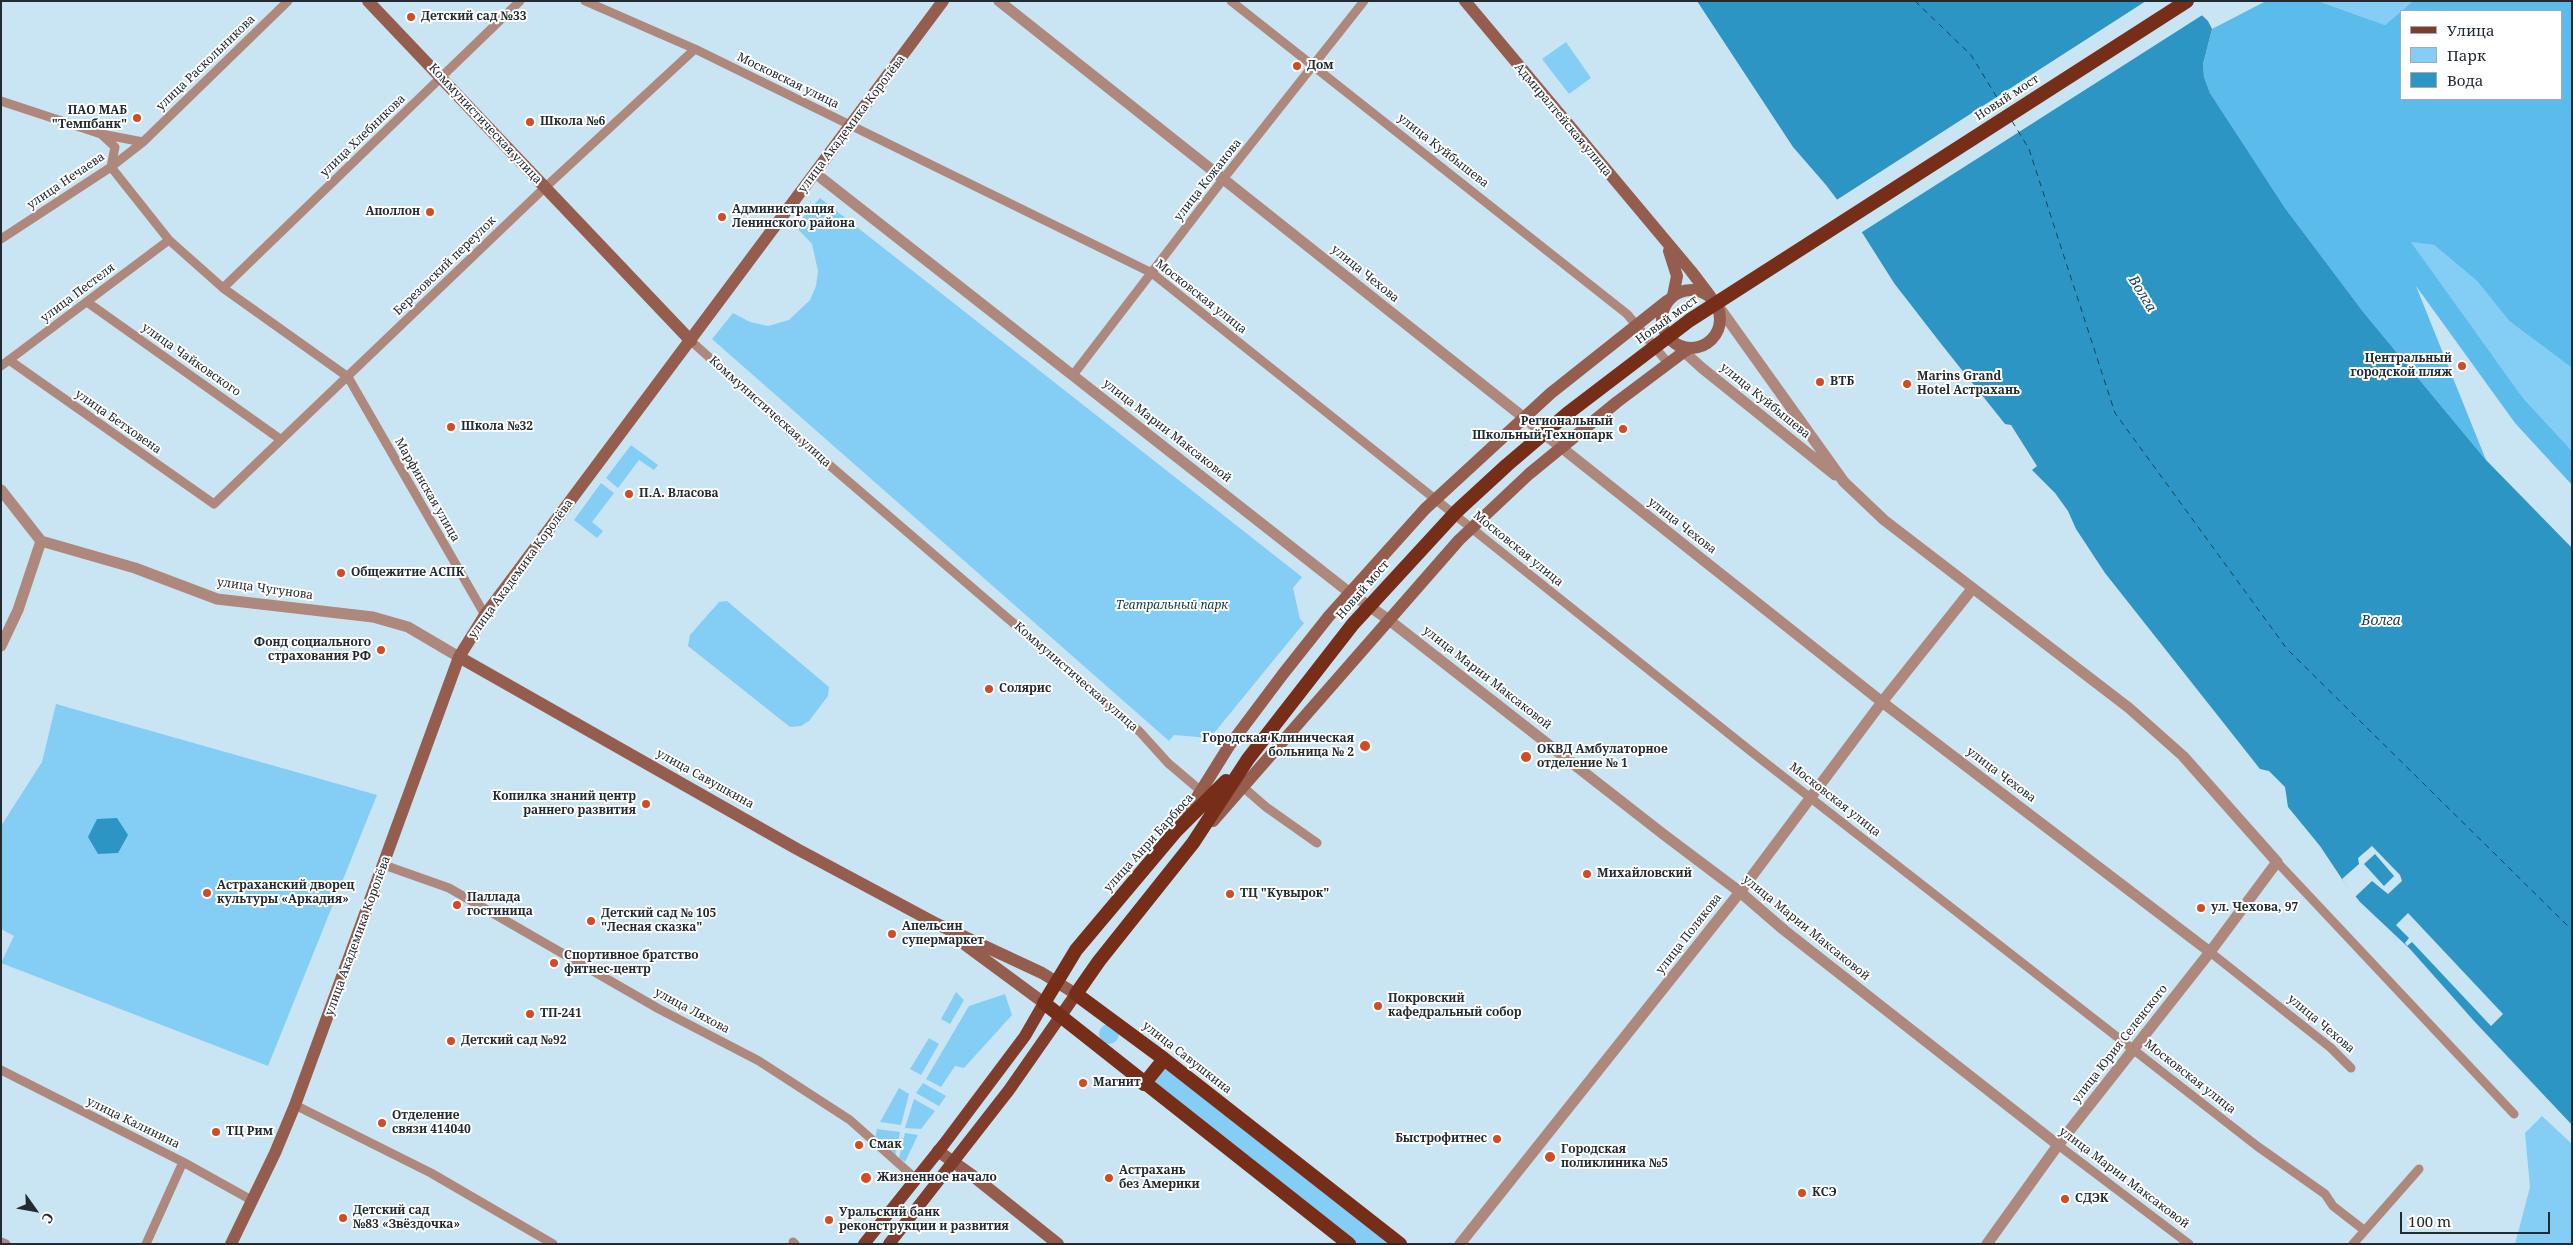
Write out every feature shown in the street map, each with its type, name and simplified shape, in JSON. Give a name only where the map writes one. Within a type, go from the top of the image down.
[{"type":"highway","name":"Новый мост","points":[[1248,759],[1353,624],[1402,568],[1457,512],[1568,413],[1690,320],[2187,1]]},
{"type":"highway","name":"улица Анри Барбюса","points":[[1044,1003],[1076,950],[1176,831],[1248,759]]},
{"type":"highway","points":[[1076,994],[1098,961],[1193,843],[1248,759]]},
{"type":"highway","name":"улица Савушкина","points":[[1076,994],[1164,1059],[1400,1244]]},
{"type":"highway","name":"улица Савушкина","points":[[1044,1003],[1144,1084],[1349,1244]]},
{"type":"highway","points":[[1144,1084],[1164,1059]]},
{"type":"main road","name":"Коммунистическая улица","points":[[368,1],[691,341]]},
{"type":"main road","name":"улица Академика Королёва","points":[[231,1244],[253,1201],[295,1105],[459,657],[485,615],[852,126],[943,1]]},
{"type":"main road","name":"Адмиралтейская улица","points":[[1465,1],[1661,238]]},
{"type":"main road","points":[[1661,238],[1672,256],[1677,276],[1662,316],[1662,324],[1671,340],[1686,350]]},
{"type":"main road","points":[[1193,843],[1472,528],[1528,474],[1617,402],[1686,350],[1707,344],[1714,338],[1720,320],[1713,300],[1691,270],[1661,238]]},
{"type":"main road","points":[[1176,831],[1229,746],[1278,681],[1350,593],[1436,498],[1524,417],[1670,298],[1692,289],[1713,300]]},
{"type":"main road","name":"улица Савушкина","points":[[459,657],[798,849],[937,924],[1018,961],[1076,994]]},
{"type":"main road","name":"улица Савушкина","points":[[937,924],[1044,1003]]},
{"type":"main road","points":[[889,1244],[954,1163],[1041,1047],[1076,994]]},
{"type":"main road","name":"улица Анри Барбюса","points":[[864,1244],[938,1151],[1025,1036],[1044,1003]]},
{"type":"main road","points":[[938,1151],[973,1176],[1058,1244]]},
{"type":"street","name":"улица Раскольникова","points":[[143,142],[288,1]]},
{"type":"street","name":"улица Хлебникова","points":[[223,288],[520,1]]},
{"type":"street","name":"Московская улица","points":[[586,1],[695,49],[1152,273],[1436,498],[1745,747],[2257,1146],[2325,1194],[2333,1206],[2364,1230]]},
{"type":"street","name":"улица Чехова","points":[[999,1],[1882,702],[2210,952],[2331,1048],[2351,1068]]},
{"type":"street","name":"улица Куйбышева","points":[[1231,1],[1637,325],[1668,363]]},
{"type":"street","name":"улица Кожанова","points":[[1072,375],[1364,1]]},
{"type":"street","name":"Березовский переулок","points":[[214,504],[545,188],[695,49]]},
{"type":"street","points":[[1,101],[101,134],[143,142]]},
{"type":"street","points":[[101,134],[115,147],[111,167],[169,240],[223,288],[348,377]]},
{"type":"street","name":"улица Нечаева","points":[[1,239],[111,167],[143,142]]},
{"type":"street","name":"улица Марии Максаковой","points":[[815,173],[1350,593],[1389,620],[1740,892],[1784,930],[2058,1145],[2189,1244]]},
{"type":"street","name":"улица Пестеля","points":[[1,366],[169,240]]},
{"type":"street","points":[[1713,300],[1844,482],[1884,520],[2129,708],[2169,744],[2514,1114]]},
{"type":"street","name":"улица Чайковского","points":[[87,302],[280,439]]},
{"type":"street","name":"Коммунистическая улица","points":[[691,341],[828,463],[1140,732],[1168,763],[1201,791]]},
{"type":"street","name":"улица Куйбышева","points":[[1686,350],[1844,482]]},
{"type":"street","name":"улица Бетховена","points":[[9,360],[214,504]]},
{"type":"street","name":"Марфинская улица","points":[[348,377],[485,615]]},
{"type":"street","points":[[1,490],[41,541],[18,610],[1,646]]},
{"type":"street","name":"улица Чугунова","points":[[41,541],[135,568],[217,599],[259,602],[382,620],[408,627],[459,657]]},
{"type":"street","name":"улица Полякова","points":[[1460,1244],[1740,892],[1810,796],[1972,589]]},
{"type":"street","points":[[1243,787],[1266,807],[1317,843]]},
{"type":"street","name":"улица Юрия Селенского","points":[[1987,1244],[2058,1145],[2210,952],[2277,862]]},
{"type":"street","name":"улица Ляхова","points":[[384,865],[449,888],[659,1009],[759,1061],[850,1120],[916,1179]]},
{"type":"street","name":"улица Калинина","points":[[1,1070],[183,1162],[253,1201]]},
{"type":"street","points":[[295,1105],[427,1171],[553,1244]]},
{"type":"street","points":[[146,1244],[183,1162]]},
{"type":"street","points":[[2353,1244],[2420,1168]]},
{"type":"street","points":[[1,1242],[6,1244]]},
{"type":"green space","points":[[2318,1],[2413,1],[2400,10],[2400,12],[2385,25]]},
{"type":"green space","points":[[1566,42],[1591,78],[1569,94],[1542,59]]},
{"type":"green space","name":"Театральный парк","points":[[820,198],[1302,577],[1293,588],[1300,619],[1304,623],[1210,738],[1174,735],[1169,741],[712,339],[733,313],[750,322],[768,326],[789,320],[810,300],[816,286],[818,271],[812,244],[795,226]]},
{"type":"green space","points":[[2410,241],[2434,245],[2477,281],[2509,321],[2572,368],[2572,451],[2523,398]]},
{"type":"green space","points":[[631,445],[658,465],[654,470],[639,460],[618,488],[606,478]]},
{"type":"green space","points":[[601,483],[614,493],[592,522],[603,531],[597,538],[574,520]]},
{"type":"green space","points":[[727,601],[829,687],[828,696],[809,721],[801,726],[790,727],[688,646],[690,635],[719,602]]},
{"type":"green space","points":[[56,704],[377,795],[268,1066],[1,963],[14,936],[1,929],[1,826],[42,762]]},
{"type":"green space","points":[[956,992],[964,1000],[950,1024],[941,1019]]},
{"type":"green space","points":[[1005,994],[1012,1015],[964,1068],[955,1066],[941,1087],[926,1079],[969,1006]]},
{"type":"green space","points":[[1109,1024],[1116,1027],[1119,1034],[1116,1041],[1109,1044],[1102,1041],[1099,1034],[1102,1027]]},
{"type":"green space","points":[[929,1038],[939,1044],[921,1075],[910,1069]]},
{"type":"green space","points":[[1164,1059],[1400,1244],[1349,1244],[1144,1084]]},
{"type":"green space","points":[[923,1083],[946,1096],[939,1106],[916,1093]]},
{"type":"green space","points":[[899,1088],[909,1094],[901,1125],[880,1122]]},
{"type":"green space","points":[[914,1099],[935,1111],[921,1129],[905,1128]]},
{"type":"green space","points":[[2542,1116],[2572,1144],[2572,1244],[2515,1244],[2530,1187],[2525,1133]]},
{"type":"green space","points":[[877,1129],[900,1132],[895,1157],[875,1139]]},
{"type":"green space","points":[[905,1133],[918,1135],[905,1162],[899,1158]]},
{"type":"shaded area","points":[[2266,1],[2318,1],[2385,25],[2400,12],[2400,100],[2563,100],[2563,10],[2402,10],[2413,1],[2572,1],[2572,368],[2509,321],[2477,281],[2434,245],[2411,242],[2523,398],[2572,451],[2572,485],[2515,423],[2416,286],[2486,460],[2364,313],[2285,208],[2210,93],[2204,77],[2203,64],[2212,29]]},
{"type":"water","name":"Волга","points":[[1697,1],[2187,1],[2208,21],[2212,29],[2203,64],[2204,77],[2210,93],[2285,208],[2364,313],[2486,460],[2572,548],[2572,1125],[2474,1021],[2410,949],[2360,902],[2342,879],[2320,846],[2288,807],[2285,787],[2269,771],[2260,769],[2105,573],[2076,529],[2068,511],[2055,493],[2032,470],[2037,466],[2011,425],[2005,424],[1942,345],[1894,283],[1863,234],[1826,185],[1793,147]]},
{"type":"water","points":[[117,818],[128,835],[118,853],[98,854],[88,837],[97,819]]},
{"type":"pier","points":[[2146,1],[2190,1],[2204,14],[1859,234],[1835,201]]},
{"type":"pier","points":[[2372,846],[2400,875],[2402,881],[2388,894],[2372,881],[2355,897],[2342,879],[2359,864],[2358,858]],"holes":[[[2375,854],[2394,876],[2384,886],[2364,864]]]},
{"type":"pier","points":[[2408,913],[2503,1014],[2491,1026],[2412,942],[2407,946],[2405,943],[2409,938],[2396,925]]},
{"type":"ferry route","points":[[1915,1],[1971,55],[2004,109]]},
{"type":"ferry route","points":[[2012,121],[2029,149],[2115,413],[2287,649],[2572,930]]},
{"type":"place","name":"Детский сад №33","points":[[411,17]]},
{"type":"place","name":"Дом","points":[[1297,66]]},
{"type":"place","name":"ПАО МАБ \"Темпбанк\"","points":[[137,118]]},
{"type":"place","name":"Школа №6","points":[[530,122]]},
{"type":"place","name":"Аполлон","points":[[430,212]]},
{"type":"place","name":"Администрация Ленинского района","points":[[722,217]]},
{"type":"place","name":"Центральный городской пляж","points":[[2462,366]]},
{"type":"place","name":"ВТБ","points":[[1820,382]]},
{"type":"place","name":"Marins Grand Hotel Астрахань","points":[[1907,384]]},
{"type":"place","name":"Школа №32","points":[[451,427]]},
{"type":"place","name":"Региональный Школьный Технопарк","points":[[1623,429]]},
{"type":"place","name":"П.А. Власова","points":[[629,494]]},
{"type":"place","name":"Общежитие АСПК","points":[[341,573]]},
{"type":"place","name":"Фонд социального страхования РФ","points":[[381,650]]},
{"type":"place","name":"Солярис","points":[[989,689]]},
{"type":"place","name":"Городская Клиническая больница № 2","points":[[1365,746]]},
{"type":"place","name":"ОКВД Амбулаторное отделение № 1","points":[[1526,757]]},
{"type":"place","name":"Копилка знаний центр раннего развития","points":[[646,804]]},
{"type":"place","name":"Михайловский","points":[[1587,874]]},
{"type":"place","name":"Астраханский дворец культуры «Аркадия»","points":[[207,893]]},
{"type":"place","name":"ТЦ \"Кувырок\"","points":[[1230,894]]},
{"type":"place","name":"Паллада гостиница","points":[[457,905]]},
{"type":"place","name":"ул. Чехова, 97","points":[[2201,908]]},
{"type":"place","name":"Детский сад № 105 \"Лесная сказка\"","points":[[591,921]]},
{"type":"place","name":"Апельсин супермаркет","points":[[892,934]]},
{"type":"place","name":"Спортивное братство фитнес-центр","points":[[554,963]]},
{"type":"place","name":"Покровский кафедральный собор","points":[[1378,1006]]},
{"type":"place","name":"ТП-241","points":[[530,1014]]},
{"type":"place","name":"Детский сад №92","points":[[451,1041]]},
{"type":"place","name":"Магнит","points":[[1083,1083]]},
{"type":"place","name":"Отделение связи 414040","points":[[382,1123]]},
{"type":"place","name":"ТЦ Рим","points":[[216,1132]]},
{"type":"place","name":"Быстрофитнес","points":[[1497,1139]]},
{"type":"place","name":"Смак","points":[[859,1145]]},
{"type":"place","name":"Городская поликлиника №5","points":[[1550,1157]]},
{"type":"place","name":"Жизненное начало","points":[[866,1178]]},
{"type":"place","name":"Астрахань без Америки","points":[[1109,1178]]},
{"type":"place","name":"КСЭ","points":[[1802,1193]]},
{"type":"place","name":"СДЭК","points":[[2065,1199]]},
{"type":"place","name":"Детский сад №83 «Звёздочка»","points":[[343,1218]]},
{"type":"place","name":"Уральский банк реконструкции и развития","points":[[829,1220]]}]
